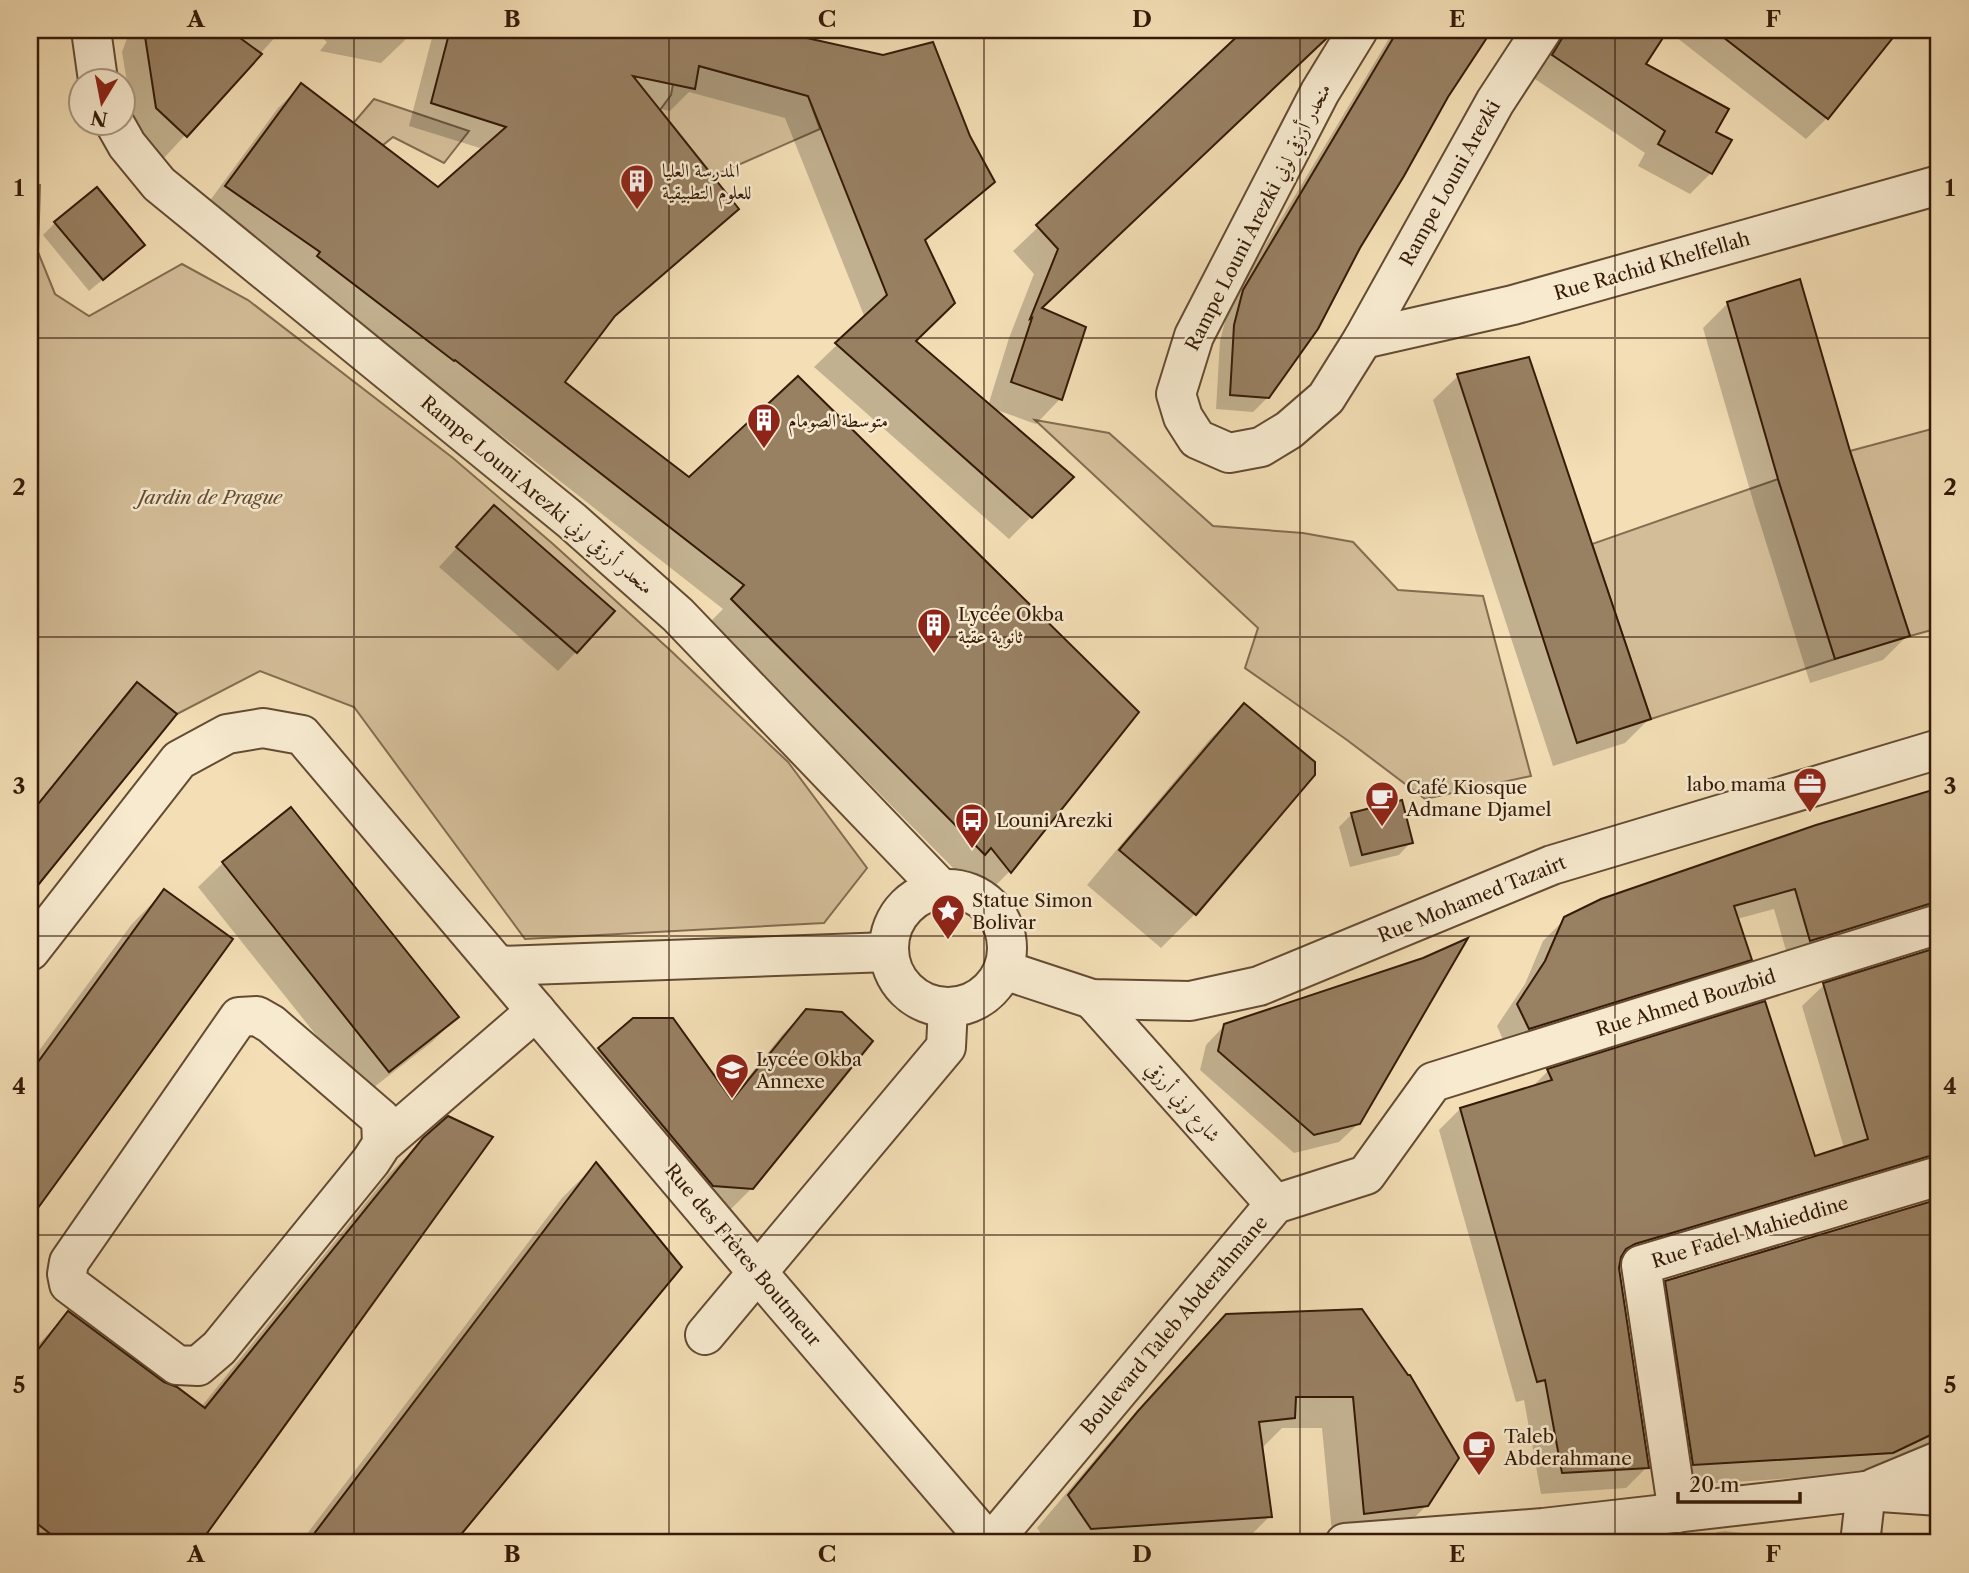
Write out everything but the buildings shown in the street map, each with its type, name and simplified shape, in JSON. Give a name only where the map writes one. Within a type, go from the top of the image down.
[{"type":"street","points":[[91,30],[96,66]]},
{"type":"street","name":"Rampe Louni Arezki منحدر أرزقي لوني","points":[[1358,30],[1320,92],[1194,336],[1176,394],[1182,417],[1196,439],[1229,453],[1261,447],[1289,430],[1326,398],[1363,339]]},
{"type":"street","name":"Rampe Louni Arezki","points":[[1363,339],[1495,102],[1542,30]]},
{"type":"street","name":"Rampe Louni Arezki منحدر أرزقي لوني","points":[[122,136],[159,184],[553,505],[678,615],[941,890]]},
{"type":"street","name":"Rue Rachid Khelfellah","points":[[1363,339],[1513,305],[1939,185]]},
{"type":"street","points":[[30,951],[179,760],[227,734],[263,728],[302,735],[498,966],[889,952]]},
{"type":"street","name":"Rue Mohamed Tazairt","points":[[1004,970],[1091,999],[1191,1001],[1259,986],[1552,865],[1939,749]]},
{"type":"street","points":[[941,890],[963,891],[983,900],[998,916],[1006,936],[1004,970],[987,993],[962,1006],[930,1005],[915,997],[902,984],[893,969],[889,952],[890,936],[905,908],[929,892],[941,890]]},
{"type":"street","name":"Rue Ahmed Bouzbid","points":[[1433,1082],[1939,924]]},
{"type":"street","name":"Rue des Frères Boutmeur","points":[[498,966],[990,1543]]},
{"type":"street","name":"شارع لوني أرزقي","points":[[1091,999],[1275,1204]]},
{"type":"street","points":[[705,1335],[946,1047],[948,1007]]},
{"type":"street","points":[[382,1144],[381,1119],[271,1024],[257,1016],[239,1017],[69,1262],[69,1284],[177,1365],[198,1366],[219,1348],[382,1144],[536,1011]]},
{"type":"street","name":"Boulevard Taleb Abderahmane","points":[[990,1543],[1275,1204],[1366,1175],[1433,1082]]},
{"type":"street","name":"Rue Fadel Mahieddine","points":[[1678,1513],[1641,1265],[1939,1176]]},
{"type":"street","points":[[1866,1492],[1939,1461]]},
{"type":"street","points":[[1860,1543],[1866,1492]]},
{"type":"street","points":[[1345,1543],[1544,1535],[1678,1513],[1866,1492],[1939,1496]]},
{"type":"green space","points":[[699,66],[808,96],[820,129],[713,176],[660,110],[671,95],[673,84]]},
{"type":"green space","points":[[374,99],[469,131],[444,163],[393,137],[372,154],[344,134]]},
{"type":"green space","name":"Jardin de Prague","points":[[40,185],[38,252],[55,294],[89,316],[182,264],[248,300],[453,458],[670,650],[788,762],[867,868],[824,923],[525,939],[354,707],[260,671],[161,720],[30,896],[30,186]]},
{"type":"green space","points":[[1035,420],[1109,433],[1213,526],[1303,533],[1353,542],[1398,590],[1483,596],[1531,776],[1425,799],[1245,668],[1258,628]]},
{"type":"green space","points":[[1939,427],[1939,628],[1910,636],[1850,451]]},
{"type":"green space","points":[[1778,479],[1835,659],[1651,719],[1592,544]]},
{"type":"place","name":"المدرسة العليا للعلوم التطبيقية","points":[[637,211]]},
{"type":"place","name":"متوسطة الصومام","points":[[764,450]]},
{"type":"place","name":"Lycée Okba ثانوية عقبة","points":[[934,655]]},
{"type":"place","name":"labo mama","points":[[1810,814]]},
{"type":"place","name":"Café Kiosque Admane Djamel","points":[[1382,828]]},
{"type":"place","name":"Louni Arezki","points":[[972,850]]},
{"type":"place","name":"Statue Simon Bolivar","points":[[948,941]]},
{"type":"place","name":"Lycée Okba Annexe","points":[[732,1100]]},
{"type":"place","name":"Taleb Abderahmane","points":[[1479,1477]]}]
